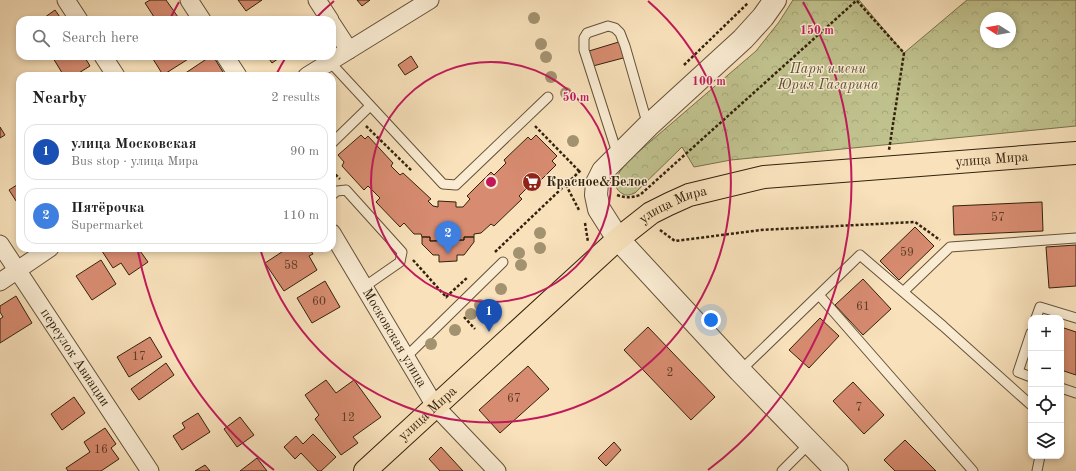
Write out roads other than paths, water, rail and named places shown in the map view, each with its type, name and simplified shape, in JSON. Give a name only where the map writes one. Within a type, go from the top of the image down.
[{"type":"main road","name":"улица Мира","points":[[365,471],[618,239],[651,213],[668,204],[689,195],[764,177],[1076,153]]},
{"type":"street","points":[[66,0],[76,16]]},
{"type":"street","points":[[189,0],[199,16]]},
{"type":"street","points":[[317,0],[327,16]]},
{"type":"street","points":[[336,58],[430,0]]},
{"type":"street","points":[[775,0],[763,17],[743,39],[648,126],[603,171],[597,183],[596,194],[599,209],[618,239],[740,370],[837,471]]},
{"type":"street","points":[[336,30],[349,50]]},
{"type":"street","points":[[105,60],[113,72]]},
{"type":"street","points":[[228,60],[235,72]]},
{"type":"street","points":[[314,72],[333,60]]},
{"type":"street","name":"Московская улица","points":[[336,240],[436,406],[497,471]]},
{"type":"street","name":"переулок Авиации","points":[[0,244],[150,471]]},
{"type":"street","points":[[0,282],[44,252]]},
{"type":"lane","points":[[618,156],[584,50],[584,38],[587,32],[608,26],[615,28],[620,33],[648,126]]},
{"type":"lane","points":[[330,62],[443,184],[456,185],[548,97]]},
{"type":"lane","points":[[336,139],[370,106]]},
{"type":"lane","points":[[336,192],[346,190],[402,252],[400,262],[364,287]]},
{"type":"lane","points":[[903,292],[950,247],[1076,238]]},
{"type":"lane","points":[[740,370],[860,255],[943,326],[1028,402]]},
{"type":"lane","points":[[406,357],[503,262]]},
{"type":"lane","points":[[819,295],[973,471]]},
{"type":"lane","points":[[1037,315],[1040,306],[1076,318]]},
{"type":"lane","points":[[1028,342],[1018,372],[1028,376]]},
{"type":"lane","points":[[1064,389],[1076,393]]},
{"type":"lane","points":[[782,471],[810,443]]},
{"type":"lane","points":[[1037,471],[1039,459]]},
{"type":"place","name":"Красное&Белое","points":[[532,182]]},
{"type":"place","name":"Пятёрочка","points":[[448,254]]},
{"type":"place","name":"улица Московская","points":[[489,332]]},
{"type":"park label","name":"Парк имени Юрия Гагарина","points":[[828,78]]}]
